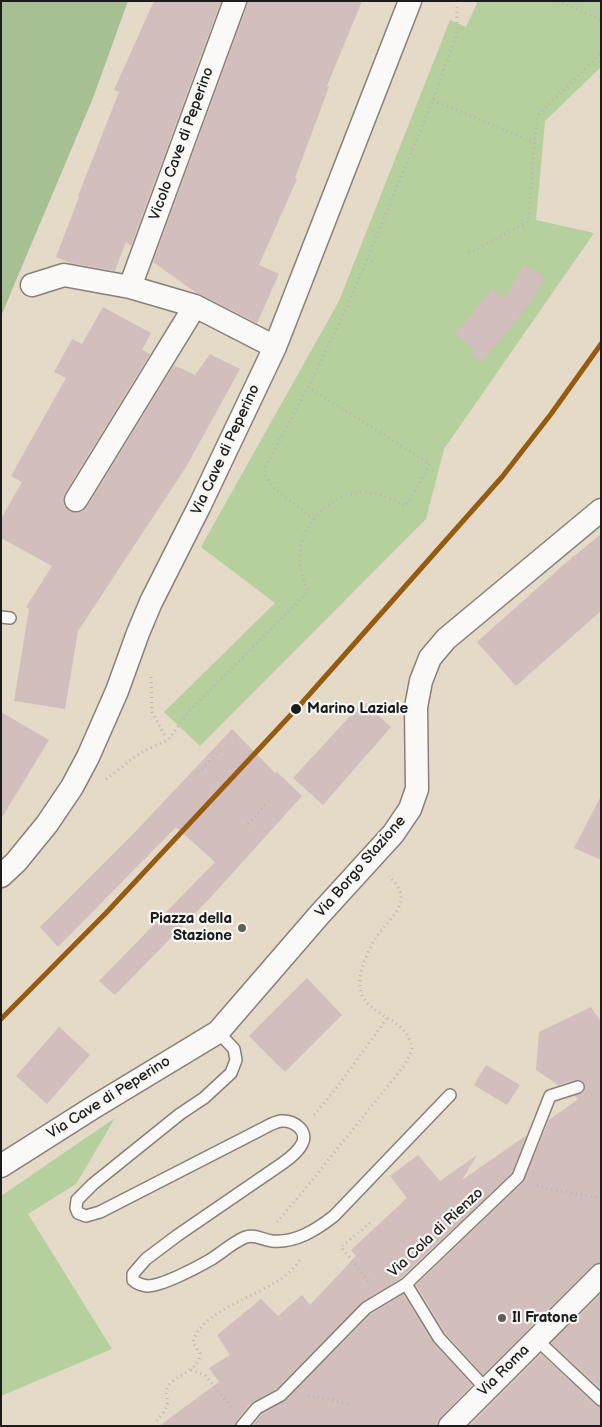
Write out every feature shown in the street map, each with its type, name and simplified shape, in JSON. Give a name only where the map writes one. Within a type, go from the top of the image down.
[{"type":"street","name":"Vicolo Cave di Peperino","points":[[130,287],[234,1]]},
{"type":"street","name":"Via Cave di Peperino","points":[[1,876],[16,862],[47,824],[72,787],[88,757],[106,718],[151,602],[200,505],[275,347],[410,1]]},
{"type":"street","points":[[32,285],[64,276],[130,287],[195,306],[275,347]]},
{"type":"street","points":[[76,500],[195,306]]},
{"type":"street","name":"Via Borgo Stazione","points":[[218,1032],[393,834],[410,809],[417,789],[416,707],[421,681],[430,658],[446,639],[601,510]]},
{"type":"street","name":"Via Cave di Peperino","points":[[1,1166],[94,1106],[218,1032]]},
{"type":"street","name":"Via Roma","points":[[450,1426],[601,1275]]},
{"type":"lane","points":[[218,1032],[234,1049],[236,1060],[231,1073],[204,1098],[180,1114],[93,1184],[77,1200],[76,1208],[78,1213],[86,1216],[100,1212],[272,1124],[282,1121],[289,1122],[302,1129],[305,1135],[303,1143],[298,1151],[283,1163],[146,1259],[133,1274],[133,1280],[137,1284],[145,1286],[173,1278],[210,1260],[245,1237],[254,1236],[272,1241],[283,1240],[303,1237],[317,1229],[450,1095]]},
{"type":"lane","name":"Via Cola di Rienzo","points":[[242,1426],[257,1408],[286,1391],[366,1308],[403,1286],[518,1177],[550,1096],[578,1087]]},
{"type":"lane","points":[[403,1286],[439,1338],[486,1389]]},
{"type":"lane","points":[[536,1339],[601,1400]]},
{"type":"path","points":[[558,1],[601,20]]},
{"type":"path","points":[[314,519],[275,489],[264,474],[266,466],[343,316],[367,259],[433,100],[457,33],[457,7]]},
{"type":"path","points":[[469,253],[528,222],[537,116],[601,53]]},
{"type":"path","points":[[433,100],[535,143]]},
{"type":"path","points":[[367,259],[374,262]]},
{"type":"path","points":[[72,787],[103,781],[143,751],[168,740],[190,710],[308,592],[300,557],[302,542],[307,527],[335,501],[358,493],[372,493],[406,506],[430,464],[308,387]]},
{"type":"path","points":[[152,672],[152,712],[165,736]]},
{"type":"path","points":[[198,772],[220,751]]},
{"type":"path","points":[[248,824],[271,800]]},
{"type":"path","points":[[263,1238],[311,1182],[410,1056],[412,1047],[408,1035],[401,1026],[371,1008],[359,988],[360,973],[366,958],[376,938],[397,910],[402,900],[396,883],[385,873]]},
{"type":"path","points":[[302,1129],[327,1100],[387,1018]]},
{"type":"path","points":[[518,1177],[548,1189],[601,1198]]},
{"type":"path","points":[[370,1223],[341,1247],[378,1292],[395,1281],[403,1286]]},
{"type":"path","points":[[157,1426],[157,1422],[167,1406],[167,1388],[172,1382],[191,1370],[198,1362],[200,1357],[198,1350],[193,1344],[193,1340],[202,1326],[220,1312],[276,1282],[290,1272],[302,1254]]},
{"type":"path","points":[[191,1370],[204,1375],[236,1414],[247,1406],[257,1408]]},
{"type":"path","points":[[286,1391],[350,1404]]},
{"type":"green space","points":[[1,1],[128,1],[93,98],[1,316]]},
{"type":"green space","points":[[478,1],[601,1],[601,67],[545,121],[536,220],[594,233],[444,449],[426,519],[200,746],[164,712],[275,603],[201,547],[339,301],[450,20],[466,27]]},
{"type":"green space","points":[[115,1118],[76,1184],[28,1214],[112,1349],[1,1396],[1,1196]]},
{"type":"building","points":[[154,1],[221,1],[131,246],[126,242],[115,271],[70,263],[56,257],[119,92],[114,90]]},
{"type":"building","points":[[248,1],[362,1],[327,86],[329,87],[295,178],[297,179],[259,265],[279,274],[257,323],[195,292],[153,262]]},
{"type":"building","points":[[524,265],[545,277],[531,302],[482,362],[471,354],[474,349],[455,334],[492,289],[504,299]]},
{"type":"building","points":[[103,307],[151,333],[142,350],[150,354],[65,493],[63,499],[64,506],[70,511],[82,512],[87,507],[174,365],[195,375],[210,354],[240,369],[186,467],[78,631],[65,709],[14,701],[29,609],[26,607],[52,566],[1,538],[1,519],[22,482],[11,476],[66,378],[54,372],[72,339],[82,344]]},
{"type":"building","points":[[601,534],[601,611],[516,686],[477,642]]},
{"type":"building","points":[[363,702],[391,727],[323,805],[293,778]]},
{"type":"building","points":[[1,712],[49,740],[1,819]]},
{"type":"building","points":[[232,729],[275,773],[277,772],[302,796],[211,897],[115,995],[99,981],[215,862],[176,827],[58,947],[40,927],[137,830]]},
{"type":"building","points":[[601,796],[601,860],[574,848]]},
{"type":"building","points":[[307,978],[342,1015],[285,1072],[249,1036]]},
{"type":"building","points":[[591,1007],[601,1022],[601,1262],[592,1266],[483,1375],[445,1333],[416,1285],[523,1182],[549,1120],[578,1099],[574,1096],[584,1092],[585,1085],[580,1080],[558,1085],[536,1070],[539,1032]]},
{"type":"building","points":[[59,1027],[90,1055],[47,1104],[16,1076]]},
{"type":"building","points":[[486,1065],[520,1085],[507,1105],[474,1085]]},
{"type":"building","points":[[527,1135],[512,1173],[401,1278],[361,1303],[276,1389],[251,1403],[236,1421],[235,1426],[159,1426],[219,1382],[209,1368],[230,1355],[217,1335],[261,1299],[278,1316],[302,1295],[310,1305],[356,1256],[351,1250],[407,1198],[390,1176],[418,1155],[440,1181],[477,1155],[462,1180]]},
{"type":"building","points":[[403,1294],[433,1342],[472,1385],[441,1417],[437,1426],[252,1426],[262,1414],[286,1400],[371,1314]]},
{"type":"building","points":[[601,1294],[601,1389],[551,1343]]},
{"type":"building","points":[[541,1354],[596,1405],[601,1407],[601,1426],[469,1426]]},
{"type":"transit line","points":[[1,1019],[106,913],[300,705],[502,477],[551,414],[601,344]]},
{"type":"place","name":"Marino Laziale","points":[[296,709]]},
{"type":"place","name":"Piazza della Stazione","points":[[242,928]]},
{"type":"place","name":"Il Fratone","points":[[502,1318]]}]
